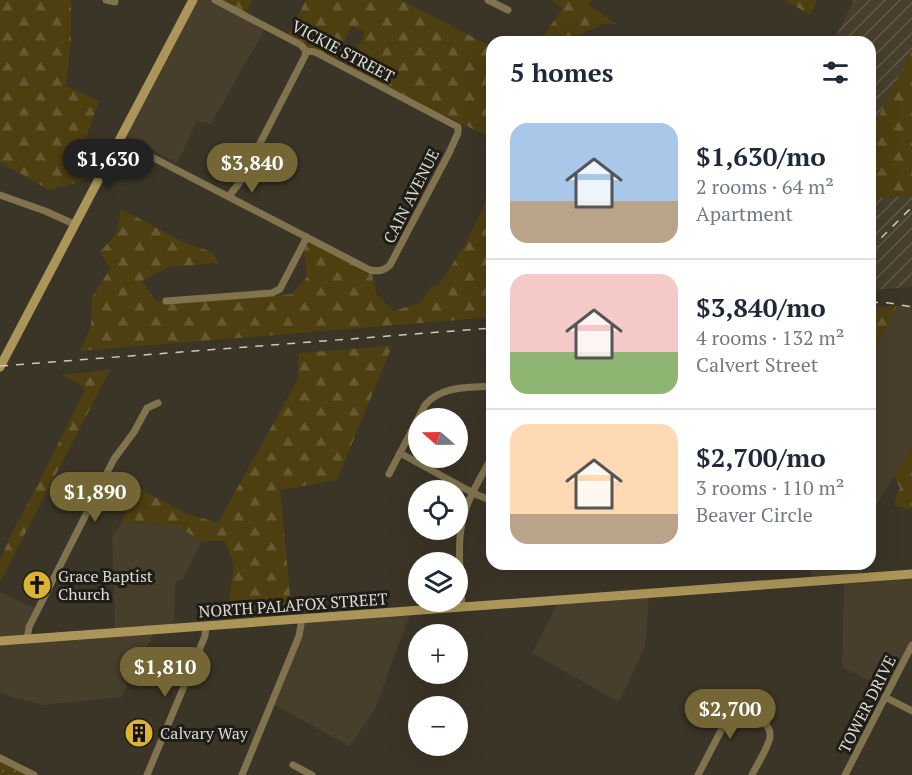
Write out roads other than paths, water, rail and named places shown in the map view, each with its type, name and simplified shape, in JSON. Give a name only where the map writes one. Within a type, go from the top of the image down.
[{"type":"main road","points":[[0,367],[5,346],[74,224],[193,0]]},
{"type":"main road","name":"NORTH PALAFOX STREET","points":[[468,608],[912,574]]},
{"type":"main road","name":"NORTH PALAFOX STREET","points":[[0,641],[408,612]]},
{"type":"street","points":[[106,0],[115,2]]},
{"type":"street","name":"VICKIE STREET","points":[[215,0],[301,45],[306,51],[315,52],[458,128]]},
{"type":"street","points":[[488,0],[508,10]]},
{"type":"street","points":[[229,196],[240,182],[264,137],[306,51]]},
{"type":"street","name":"CAIN AVENUE","points":[[307,237],[370,270],[383,270],[390,265],[458,133],[458,128]]},
{"type":"street","points":[[119,140],[307,237],[282,285],[272,293],[166,301]]},
{"type":"street","points":[[0,195],[74,224]]},
{"type":"street","points":[[389,474],[425,405],[436,394],[448,389],[486,386]]},
{"type":"street","points":[[27,639],[29,627],[114,459],[134,432],[147,408],[158,403]]},
{"type":"street","points":[[400,453],[486,498]]},
{"type":"street","points":[[460,552],[459,538],[464,514],[486,469]]},
{"type":"street","points":[[242,775],[299,636],[302,619]]},
{"type":"street","points":[[147,775],[205,636],[206,626]]},
{"type":"street","name":"TOWER DRIVE","points":[[849,774],[912,645]]},
{"type":"street","points":[[885,697],[912,711]]},
{"type":"street","points":[[698,775],[727,719],[740,712],[764,722],[770,730],[770,740],[752,775]]},
{"type":"street","points":[[0,758],[34,775]]},
{"type":"street","points":[[293,765],[312,775]]},
{"type":"railway","points":[[876,243],[912,207]]},
{"type":"railway","points":[[876,302],[912,307]]},
{"type":"railway","points":[[0,366],[486,328]]},
{"type":"place","name":"Grace Baptist Church","points":[[37,585]]},
{"type":"place","name":"Calvary Way","points":[[139,733]]}]
